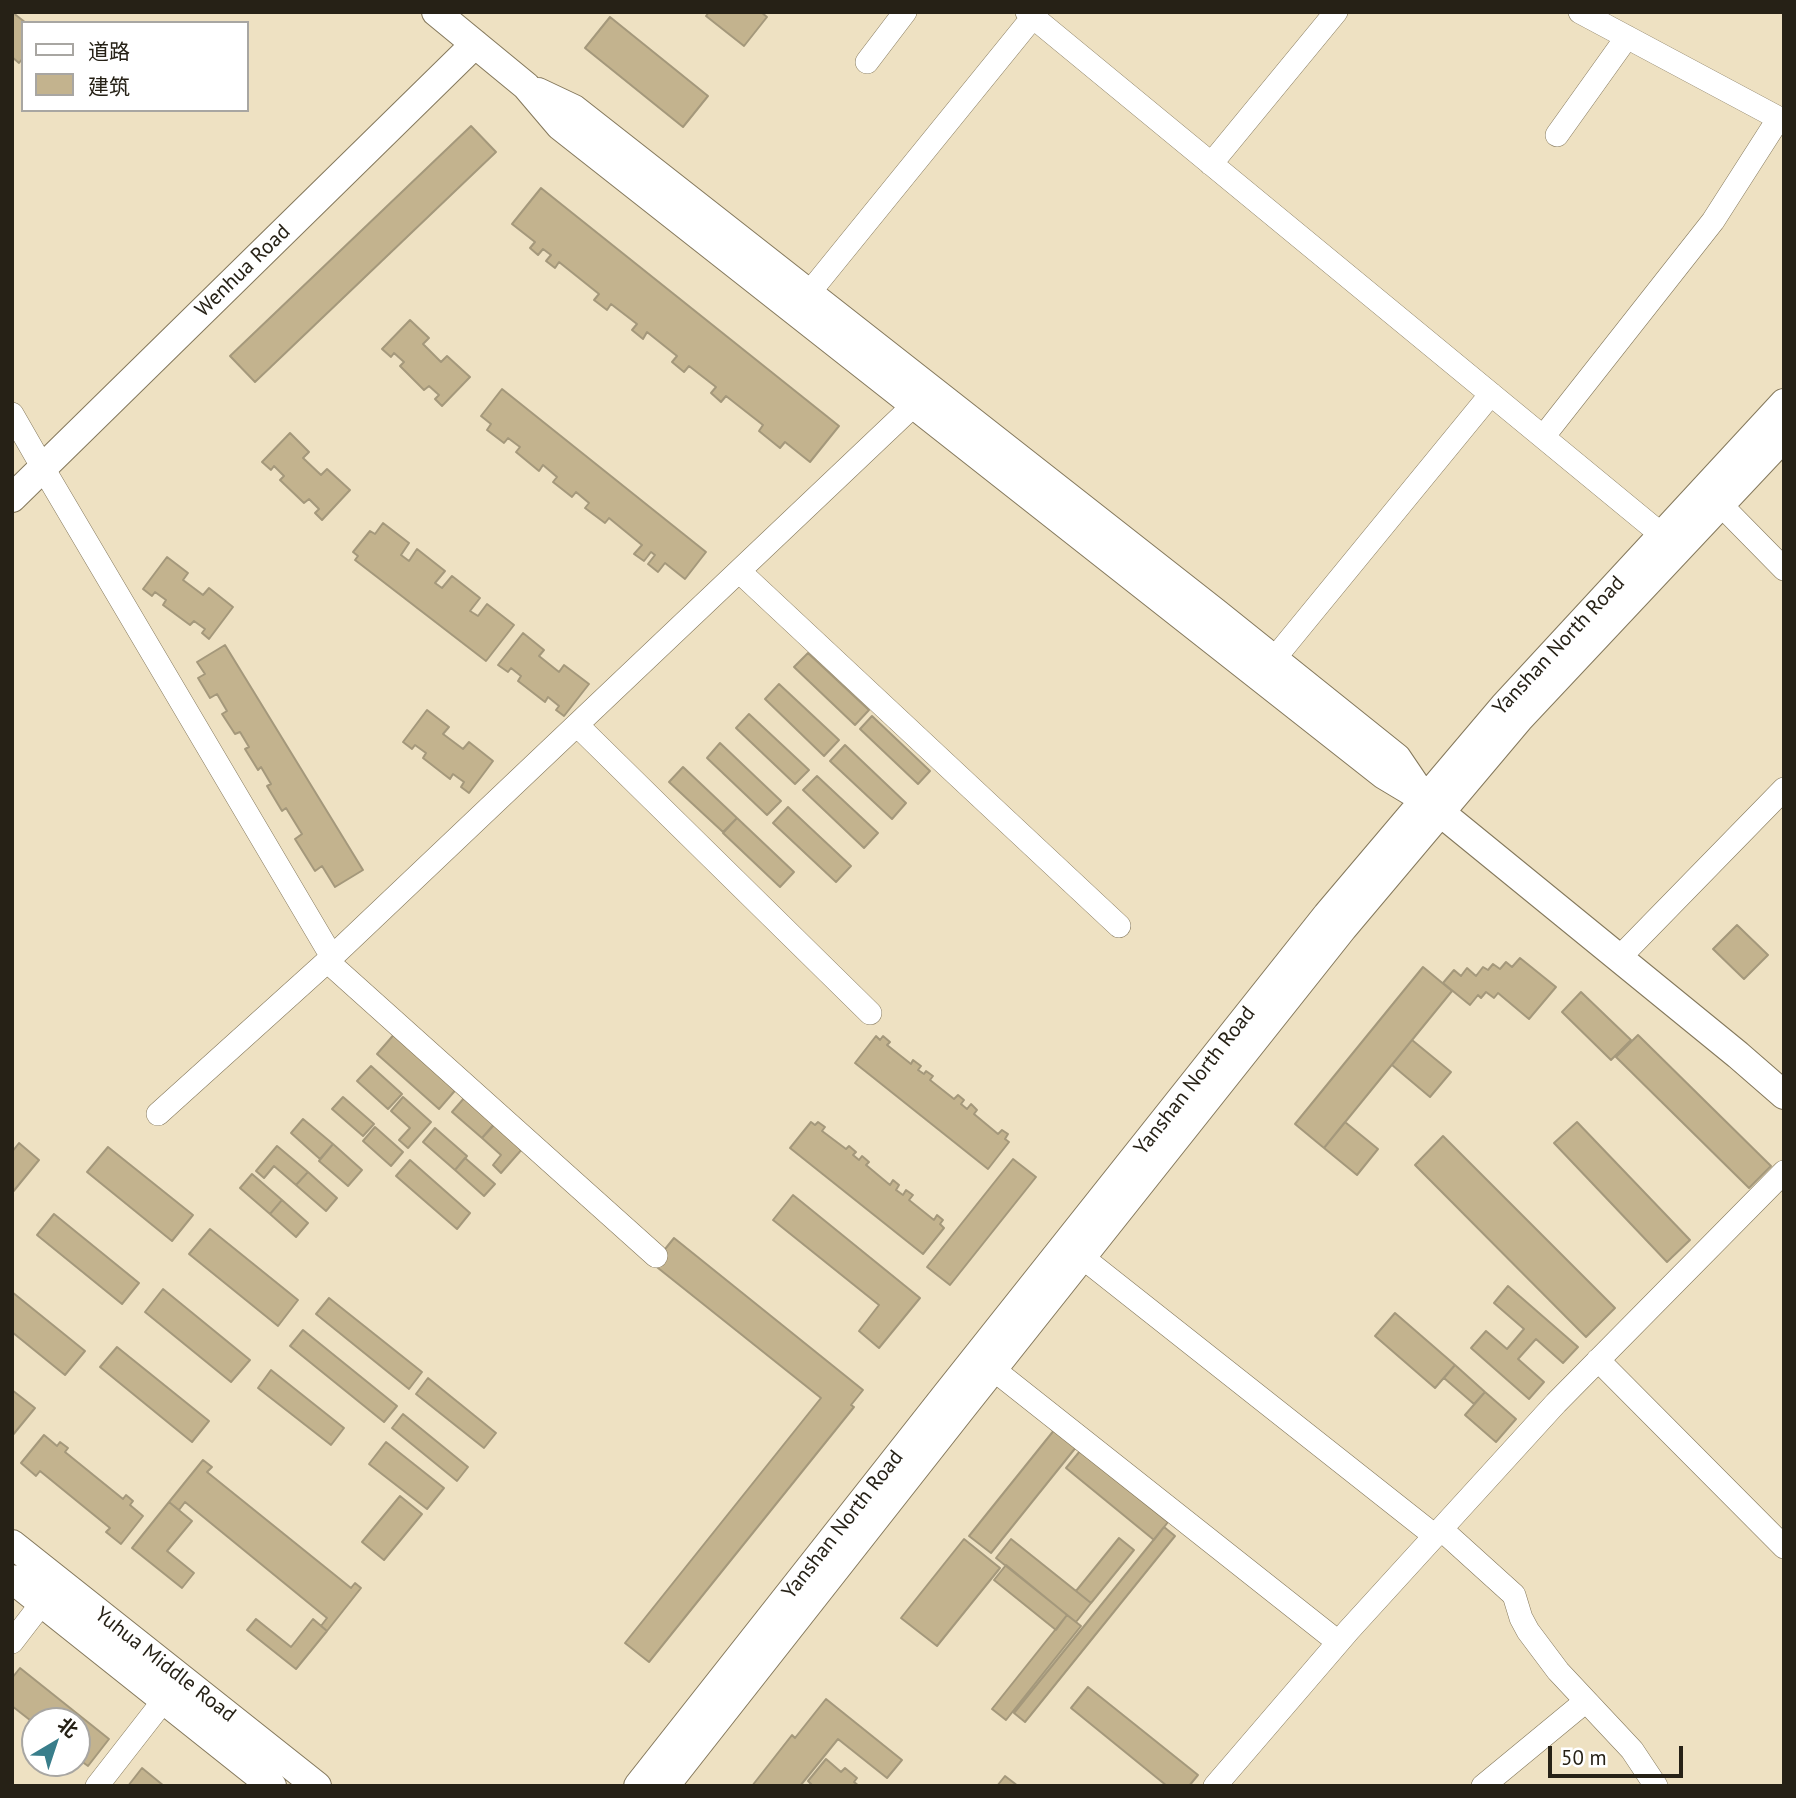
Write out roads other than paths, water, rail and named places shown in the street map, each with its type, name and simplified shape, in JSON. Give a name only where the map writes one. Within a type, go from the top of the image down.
[{"type":"main road","points":[[436,12],[526,86],[561,126],[1384,775],[1432,805],[1784,1095]]},
{"type":"main road","name":"Wenhua Road","points":[[12,498],[475,44]]},
{"type":"main road","points":[[526,86],[574,109],[1274,659],[1397,758],[1432,805]]},
{"type":"main road","name":"Yanshan North Road","points":[[665,1786],[1343,928],[1504,706],[1784,403]]},
{"type":"main road","name":"Yanshan North Road","points":[[638,1786],[1327,915],[1519,719],[1784,437]]},
{"type":"main road","name":"Yuhua Middle Road","points":[[12,1544],[317,1786]]},
{"type":"main road","name":"Yuhua Middle Road","points":[[12,1579],[272,1786]]},
{"type":"street","points":[[867,62],[905,12]]},
{"type":"street","points":[[1211,164],[1336,12]]},
{"type":"street","points":[[1543,437],[1713,221],[1782,119],[1621,26],[1580,12]]},
{"type":"street","points":[[808,293],[1032,14],[1662,535]]},
{"type":"street","points":[[1557,135],[1621,26]]},
{"type":"street","points":[[1274,659],[1491,394]]},
{"type":"street","points":[[158,1114],[329,959],[915,404]]},
{"type":"street","points":[[12,414],[329,959],[656,1256]]},
{"type":"street","points":[[1721,505],[1784,569]]},
{"type":"street","points":[[740,572],[1119,926]]},
{"type":"street","points":[[577,725],[870,1013]]},
{"type":"street","points":[[1619,958],[1784,789]]},
{"type":"street","points":[[1215,1786],[1338,1642],[1556,1403],[1784,1172]]},
{"type":"street","points":[[1082,1257],[1438,1532],[1514,1595],[1528,1631],[1558,1671],[1632,1750],[1656,1786]]},
{"type":"street","points":[[1598,1360],[1784,1547]]},
{"type":"street","points":[[993,1369],[1338,1642]]},
{"type":"street","points":[[12,1642],[42,1603]]},
{"type":"street","points":[[97,1786],[164,1700]]},
{"type":"street","points":[[1483,1786],[1586,1701]]}]
